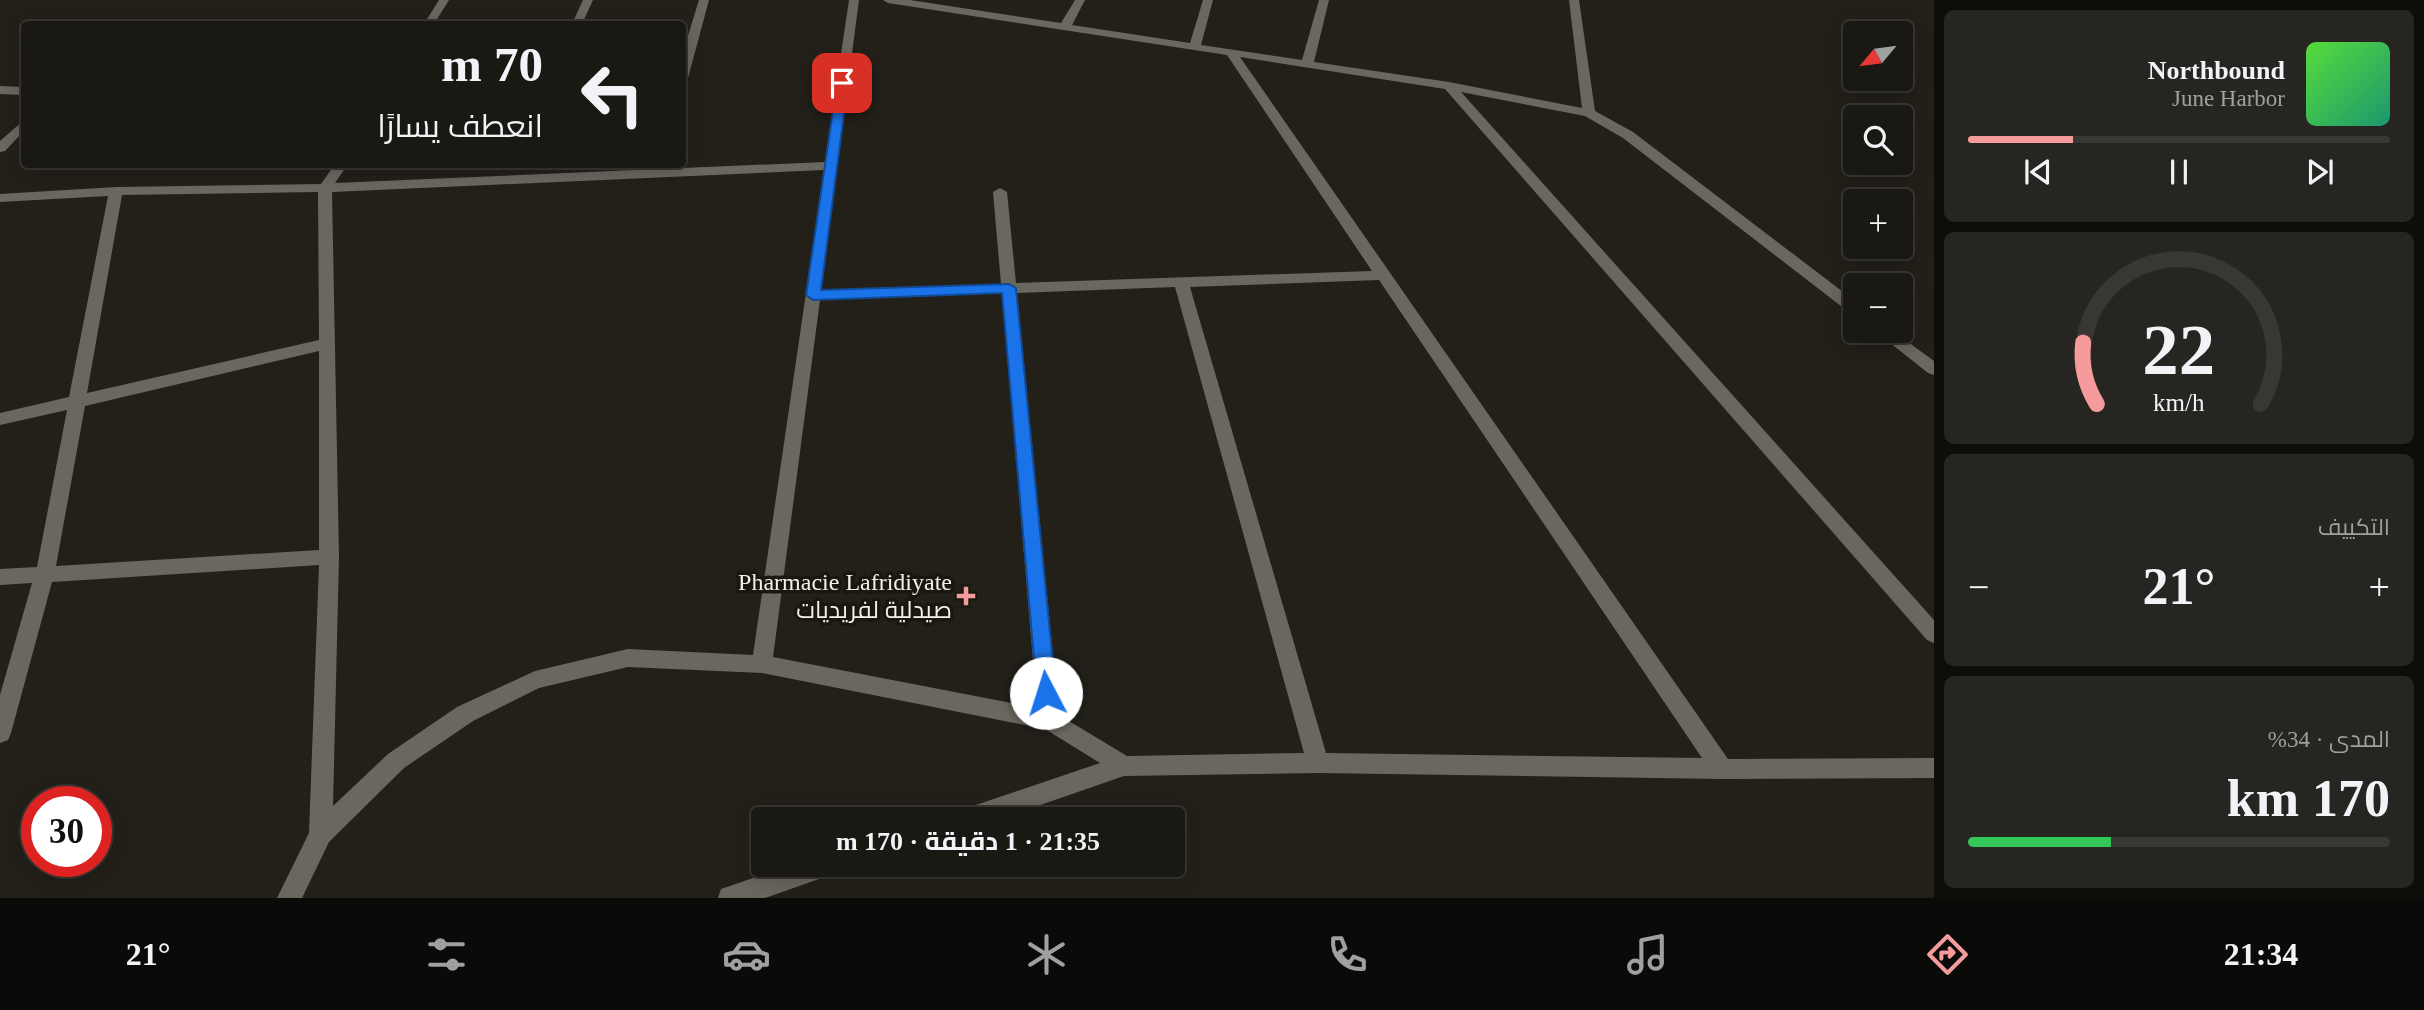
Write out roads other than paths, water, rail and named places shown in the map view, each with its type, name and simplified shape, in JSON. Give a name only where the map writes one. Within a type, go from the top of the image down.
[{"type":"street","points":[[431,21],[443,0]]},
{"type":"street","points":[[578,21],[587,0]]},
{"type":"street","points":[[686,64],[704,0]]},
{"type":"street","points":[[762,664],[854,0]]},
{"type":"street","points":[[888,0],[951,5],[1066,27],[1449,86],[1589,113],[1628,135],[1843,300]]},
{"type":"street","points":[[1066,27],[1080,0]]},
{"type":"street","points":[[1195,47],[1208,0]]},
{"type":"street","points":[[1307,64],[1324,0]]},
{"type":"street","points":[[1574,0],[1589,113]]},
{"type":"street","points":[[1231,53],[1722,769]]},
{"type":"street","points":[[1449,86],[1934,634]]},
{"type":"street","points":[[0,90],[21,91]]},
{"type":"street","points":[[0,148],[21,127]]},
{"type":"street","points":[[686,168],[831,166]]},
{"type":"street","points":[[321,834],[329,557],[325,188],[339,168]]},
{"type":"street","points":[[0,198],[116,191],[325,188],[514,171],[658,168]]},
{"type":"street","points":[[0,733],[45,573],[116,191]]},
{"type":"street","points":[[1000,192],[1049,720]]},
{"type":"street","points":[[813,295],[1384,275]]},
{"type":"street","points":[[1181,282],[1318,763]]},
{"type":"street","points":[[1900,343],[1934,369]]},
{"type":"street","points":[[0,419],[327,344]]},
{"type":"street","points":[[0,577],[329,557]]},
{"type":"street","points":[[289,898],[321,834],[396,761],[465,714],[535,680],[628,658],[762,664],[1049,720],[1124,766]]},
{"type":"street","points":[[1003,807],[1124,766],[1318,763],[1722,769],[1934,768]]},
{"type":"street","points":[[730,898],[792,877]]},
{"type":"place","name":"Pharmacie Lafridiyate صيدلية لفريديات","points":[[966,596]]}]
